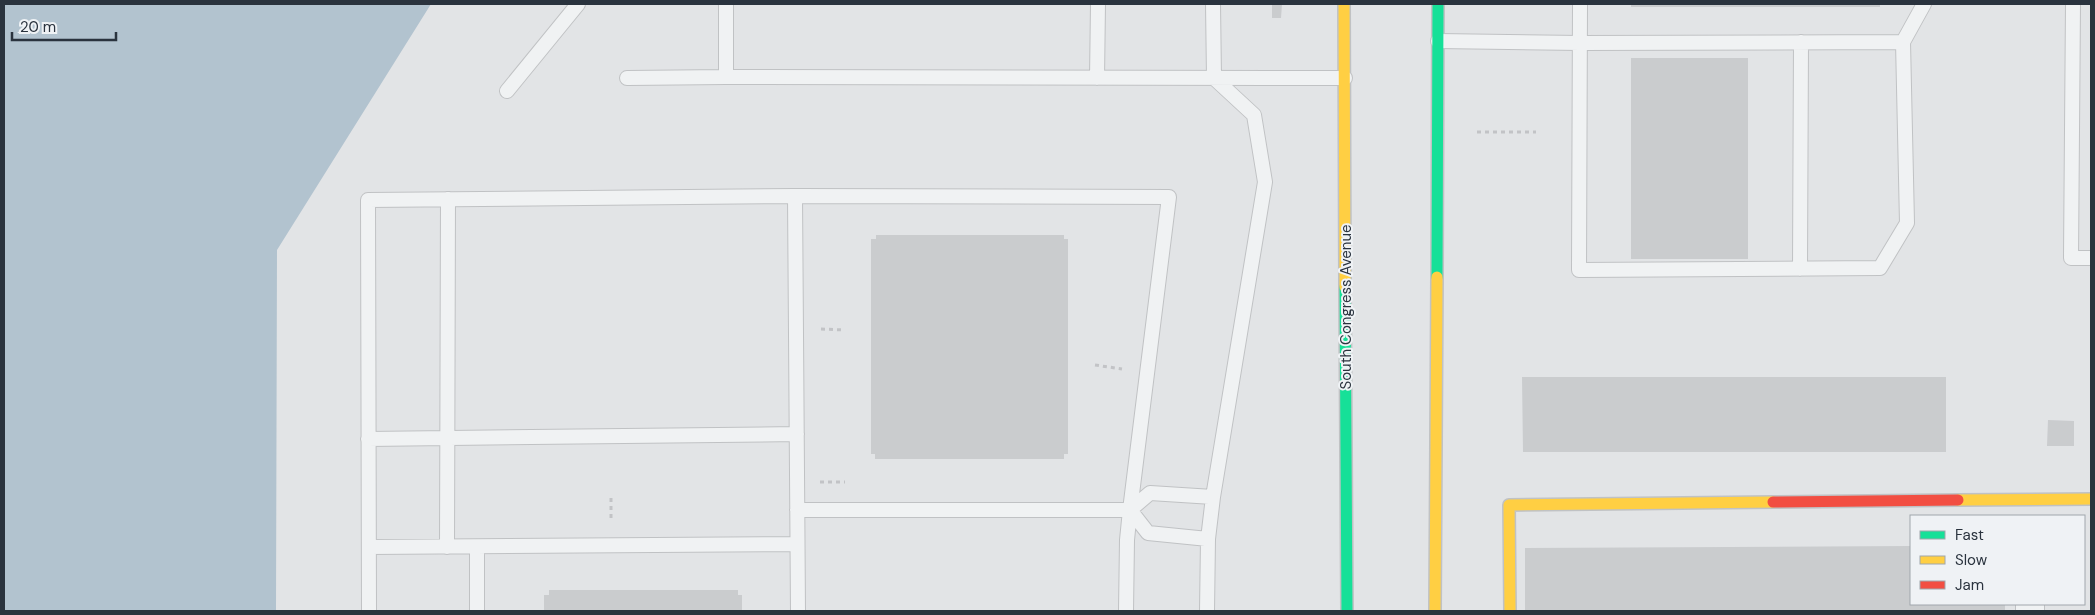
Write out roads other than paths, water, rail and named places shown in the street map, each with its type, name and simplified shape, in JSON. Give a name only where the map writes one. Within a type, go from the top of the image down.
[{"type":"main road","name":"South Congress Avenue","points":[[1344,4],[1347,611]]},
{"type":"main road","points":[[1435,611],[1438,4]]},
{"type":"main road","points":[[1510,611],[1509,506],[2031,508],[2091,499]]},
{"type":"lane","points":[[507,91],[578,4]]},
{"type":"lane","points":[[726,4],[726,77]]},
{"type":"lane","points":[[1097,78],[1098,4]]},
{"type":"lane","points":[[1207,611],[1208,539],[1212,497],[1265,182],[1254,114],[1214,78],[1213,4]]},
{"type":"lane","points":[[1580,4],[1579,270],[1880,268],[1907,223],[1903,42],[1924,4]]},
{"type":"lane","points":[[2073,4],[2071,258],[2091,258]]},
{"type":"lane","points":[[1438,41],[1580,43],[1903,42]]},
{"type":"lane","points":[[1800,269],[1801,42]]},
{"type":"lane","points":[[627,78],[1345,78]]},
{"type":"lane","points":[[795,196],[798,611]]},
{"type":"lane","points":[[369,611],[368,200],[795,196],[1169,197],[1130,510],[1127,540],[1126,611]]},
{"type":"lane","points":[[447,547],[448,199]]},
{"type":"lane","points":[[368,440],[797,434]]},
{"type":"lane","points":[[797,510],[1130,510],[1150,494],[1212,497]]},
{"type":"lane","points":[[1130,510],[1148,533],[1208,539]]},
{"type":"lane","points":[[369,547],[797,544]]},
{"type":"lane","points":[[477,547],[477,611]]},
{"type":"water","points":[[4,4],[431,4],[277,250],[276,611],[4,611]]}]
